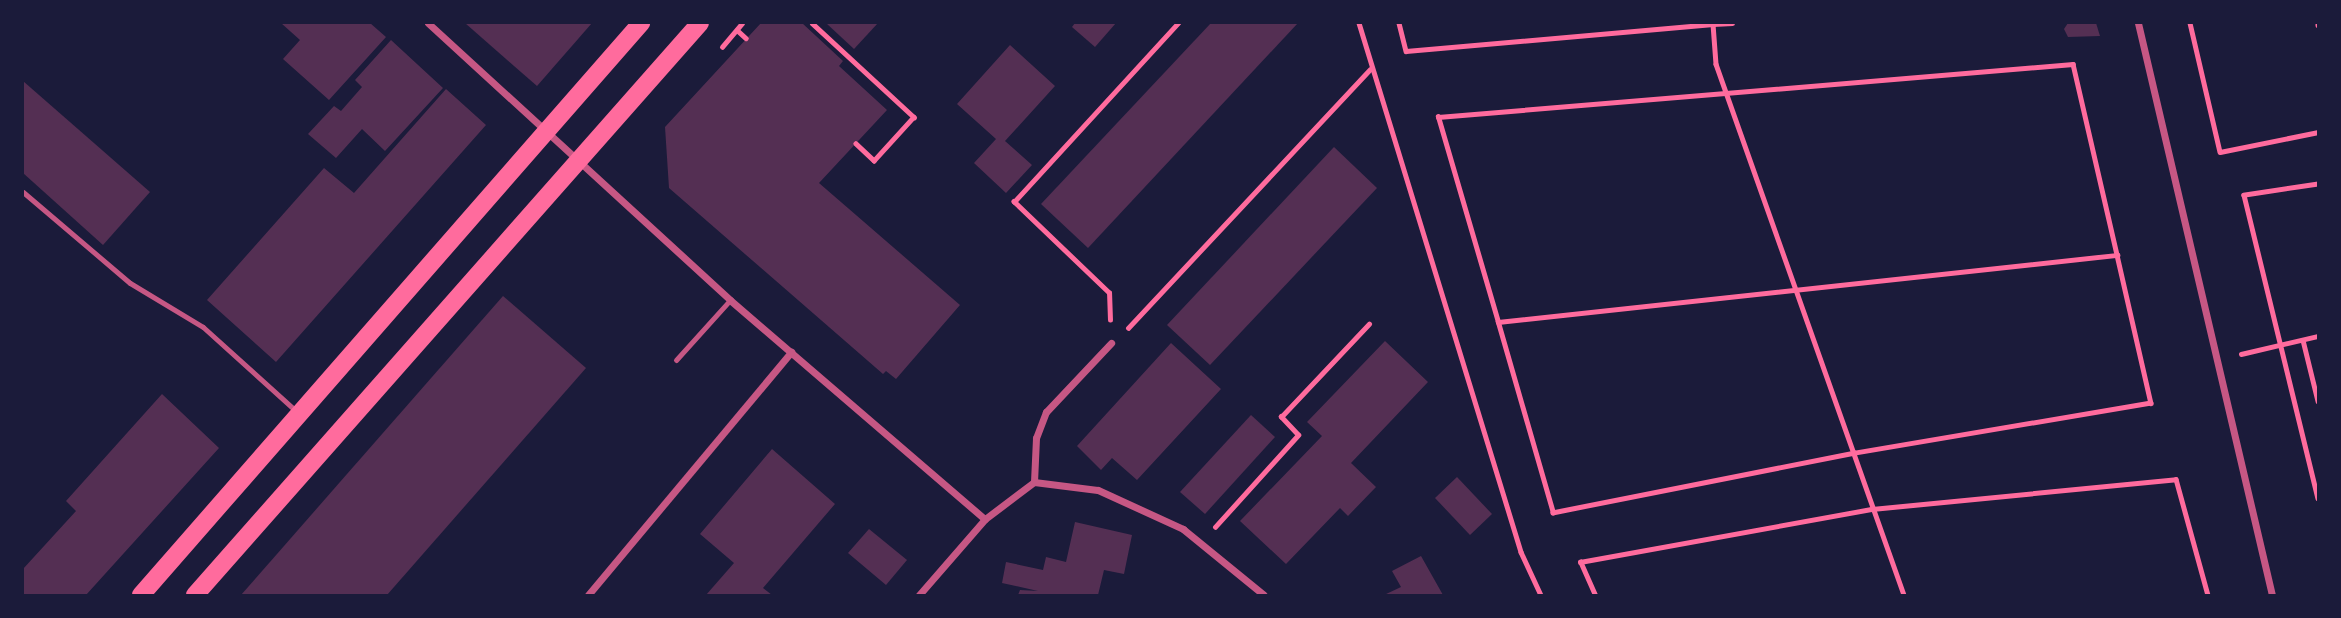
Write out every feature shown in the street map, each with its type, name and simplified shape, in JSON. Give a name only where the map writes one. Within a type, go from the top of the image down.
[{"type":"main road","points":[[141,595],[641,23]]},
{"type":"main road","points":[[195,595],[700,23]]},
{"type":"street","points":[[428,23],[579,157],[730,300],[985,519]]},
{"type":"street","points":[[2138,23],[2272,595]]},
{"type":"street","points":[[1034,482],[1036,438],[1046,412],[1111,342]]},
{"type":"street","points":[[588,595],[791,352]]},
{"type":"street","points":[[919,595],[985,519],[1034,482],[1098,490],[1183,529],[1264,595]]},
{"type":"lane","points":[[23,191],[130,283],[203,327],[300,414]]},
{"type":"lane","points":[[676,360],[730,300]]},
{"type":"path","points":[[742,23],[737,30],[746,38]]},
{"type":"path","points":[[813,23],[914,117],[874,161],[856,144]]},
{"type":"path","points":[[1111,342],[1109,293],[1014,202],[1178,23]]},
{"type":"path","points":[[1359,23],[1370,69],[1521,552],[1541,595]]},
{"type":"path","points":[[1399,23],[1406,51],[1732,23]]},
{"type":"path","points":[[1712,23],[1716,64],[1904,595]]},
{"type":"path","points":[[2190,23],[2220,152],[2318,132]]},
{"type":"path","points":[[2073,64],[2117,256],[2151,403],[1855,453],[1553,513],[1438,117],[2073,64]]},
{"type":"path","points":[[1111,342],[1144,315],[1370,69]]},
{"type":"path","points":[[2318,184],[2245,195],[2318,498]]},
{"type":"path","points":[[1497,322],[2117,256]]},
{"type":"path","points":[[1200,543],[1298,435],[1281,418],[1369,324]]},
{"type":"path","points":[[2241,354],[2318,336]]},
{"type":"path","points":[[2303,340],[2318,401]]},
{"type":"path","points":[[1595,595],[1580,562],[1872,509],[2176,479],[2208,595]]},
{"type":"building","points":[[281,23],[370,23],[386,37],[329,100],[283,59],[300,40]]},
{"type":"building","points":[[465,23],[592,23],[537,86]]},
{"type":"building","points":[[761,23],[802,23],[843,61],[839,66],[887,110],[819,183],[960,305],[896,379],[886,371],[883,374],[669,188],[665,127]]},
{"type":"building","points":[[826,23],[878,23],[854,49]]},
{"type":"building","points":[[1075,23],[1116,23],[1095,47],[1072,27]]},
{"type":"building","points":[[1211,23],[1298,23],[1088,248],[1041,204]]},
{"type":"building","points":[[2068,23],[2096,23],[2100,36],[2068,37],[2064,29]]},
{"type":"building","points":[[391,40],[443,88],[385,151],[362,129],[336,158],[308,134],[334,106],[341,111],[362,87],[355,80]]},
{"type":"building","points":[[1010,45],[1055,86],[1005,141],[1032,165],[1006,193],[974,163],[996,139],[957,104]]},
{"type":"building","points":[[23,81],[150,192],[103,245],[23,173]]},
{"type":"building","points":[[446,89],[486,125],[276,362],[207,300],[324,168],[354,193]]},
{"type":"building","points":[[1334,147],[1377,188],[1210,365],[1167,325]]},
{"type":"building","points":[[503,296],[586,368],[387,595],[241,595]]},
{"type":"building","points":[[1385,341],[1428,382],[1351,463],[1376,487],[1348,516],[1340,508],[1286,564],[1240,521],[1322,436],[1307,422]]},
{"type":"building","points":[[1171,343],[1221,389],[1137,480],[1112,458],[1101,470],[1077,446]]},
{"type":"building","points":[[162,394],[219,448],[86,595],[23,595],[23,569],[76,511],[66,501]]},
{"type":"building","points":[[1251,415],[1275,437],[1205,514],[1180,492]]},
{"type":"building","points":[[772,449],[835,504],[763,588],[772,595],[706,595],[734,563],[700,534]]},
{"type":"building","points":[[1457,477],[1492,514],[1470,535],[1435,498]]},
{"type":"building","points":[[1075,522],[1132,535],[1124,574],[1104,570],[1098,595],[1018,595],[1020,590],[1038,591],[1002,583],[1006,562],[1043,570],[1046,557],[1066,562]]},
{"type":"building","points":[[869,529],[907,560],[886,585],[848,553]]},
{"type":"building","points":[[1421,556],[1443,595],[1384,595],[1401,587],[1392,571]]}]
